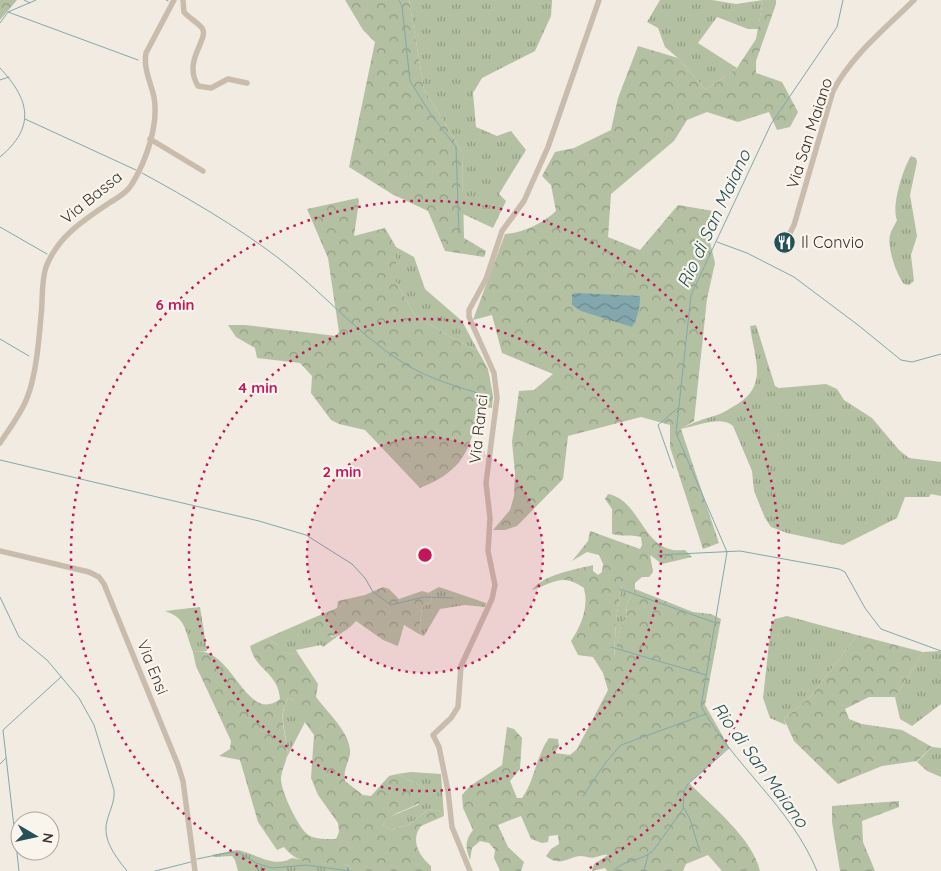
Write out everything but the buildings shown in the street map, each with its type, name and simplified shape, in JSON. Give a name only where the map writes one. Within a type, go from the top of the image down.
[{"type":"street","name":"Via Bassa","points":[[0,444],[24,406],[30,390],[41,317],[44,279],[50,258],[64,236],[86,218],[125,192],[138,171],[154,124],[154,100],[145,60],[150,45],[174,0]]},
{"type":"street","points":[[183,0],[184,12],[202,28],[204,33],[192,61],[192,74],[198,86],[210,88],[228,79],[247,83]]},
{"type":"street","name":"Via Ranci","points":[[470,871],[452,827],[448,791],[439,747],[434,735],[451,718],[458,707],[461,666],[492,599],[495,585],[488,551],[490,518],[486,483],[497,398],[494,373],[469,317],[469,310],[486,279],[502,231],[530,190],[556,127],[599,0]]},
{"type":"street","name":"Via San Maiano","points":[[786,241],[794,225],[833,92],[848,66],[914,0]]},
{"type":"street","points":[[150,139],[203,171]]},
{"type":"street","name":"Via Ensi","points":[[0,551],[90,572],[99,577],[104,584],[178,765],[183,781],[194,871]]},
{"type":"green space","points":[[0,0],[17,0],[0,20]]},
{"type":"green space","points":[[345,0],[409,0],[424,89],[462,152],[464,238],[486,251],[484,257],[445,251],[428,211],[392,194],[349,167],[375,42],[363,30]]},
{"type":"green space","points":[[409,0],[552,0],[551,16],[535,51],[482,78],[473,93],[476,127],[497,136],[511,131],[526,150],[499,194],[506,201],[493,228],[463,214],[462,152],[424,89]]},
{"type":"green space","points":[[660,0],[712,0],[736,4],[763,0],[758,29],[748,29],[717,17],[698,43],[737,68],[706,90],[678,58],[665,47],[658,28],[647,22]]},
{"type":"green space","points":[[763,0],[776,0],[776,4],[756,61],[756,73],[782,82],[798,112],[790,127],[777,130],[769,112],[738,122],[707,112],[687,120],[674,141],[611,194],[608,237],[640,250],[678,205],[713,211],[710,242],[715,263],[707,299],[694,421],[681,429],[719,543],[703,549],[670,447],[670,425],[641,417],[568,436],[563,479],[517,526],[505,530],[493,530],[510,510],[514,496],[515,473],[512,442],[519,391],[534,390],[553,374],[502,353],[492,315],[473,320],[505,234],[519,232],[532,227],[556,211],[551,185],[542,176],[555,152],[574,148],[611,130],[618,98],[638,46],[678,58],[706,90],[737,68],[756,39]]},
{"type":"green space","points":[[911,156],[916,158],[917,162],[910,195],[917,236],[911,255],[914,281],[909,285],[904,284],[898,274],[889,240],[897,220],[896,206],[899,188]]},
{"type":"green space","points":[[358,198],[354,236],[385,228],[396,247],[396,282],[415,315],[478,351],[488,369],[493,396],[492,408],[479,407],[468,447],[463,457],[455,466],[435,481],[420,488],[365,430],[339,424],[331,420],[311,393],[312,376],[300,363],[257,358],[255,348],[236,337],[228,325],[245,325],[336,336],[339,332],[328,258],[307,209]]},
{"type":"green space","points":[[396,247],[414,257],[425,289],[462,321],[478,351],[415,315],[396,282]]},
{"type":"green space","points":[[756,325],[775,386],[779,388],[826,384],[837,389],[844,400],[872,418],[899,450],[909,458],[941,462],[941,496],[931,494],[929,497],[905,497],[897,518],[843,545],[787,533],[771,527],[765,518],[754,491],[752,471],[733,426],[722,421],[715,421],[681,429],[726,411],[745,398],[752,390],[756,381],[757,371],[750,326]]},
{"type":"green space","points":[[608,494],[618,497],[626,504],[652,538],[660,545],[671,550],[685,550],[692,557],[662,564],[650,555],[653,572],[649,577],[642,577],[635,583],[622,585],[616,619],[614,658],[620,630],[627,615],[626,605],[635,589],[693,612],[711,614],[721,619],[705,705],[729,747],[689,783],[741,835],[756,859],[760,871],[722,871],[708,855],[686,864],[683,871],[607,871],[605,868],[592,871],[594,864],[608,855],[592,858],[580,856],[563,861],[555,861],[546,856],[551,849],[559,844],[558,835],[549,836],[548,842],[542,843],[531,839],[521,816],[498,825],[508,847],[524,862],[521,871],[500,871],[494,858],[495,850],[489,843],[480,841],[472,848],[470,860],[467,844],[473,830],[463,808],[462,795],[470,786],[502,765],[507,727],[514,729],[522,738],[520,769],[510,781],[517,798],[522,798],[530,784],[541,752],[549,738],[558,739],[559,746],[555,753],[570,755],[577,749],[608,690],[603,673],[593,657],[578,655],[571,641],[578,629],[585,609],[584,588],[570,581],[558,580],[532,590],[544,580],[569,571],[593,565],[593,571],[598,575],[602,572],[603,564],[599,555],[587,552],[572,561],[588,541],[590,531],[640,549],[642,545],[641,537],[612,534],[612,509],[605,499]]},
{"type":"green space","points":[[635,583],[635,589],[626,605],[627,615],[620,630],[614,660],[616,619],[622,585]]},
{"type":"green space","points":[[383,587],[389,589],[399,599],[422,591],[432,594],[431,601],[422,608],[419,634],[404,625],[398,646],[383,640],[356,621],[341,633],[329,636],[318,632],[313,627],[313,618],[337,608],[338,601],[365,595]]},
{"type":"green space","points":[[439,587],[486,603],[485,607],[465,605],[440,609],[424,636],[419,634],[422,608],[431,601],[432,594],[428,593]]},
{"type":"green space","points":[[200,607],[207,651],[193,652],[181,622],[178,618],[165,611]]},
{"type":"green space","points":[[787,616],[857,635],[811,696],[784,719],[786,725],[770,718],[763,698],[771,625],[775,619]]},
{"type":"green space","points":[[313,618],[313,627],[332,637],[342,633],[323,647],[321,645],[296,650],[299,655],[282,652],[278,645],[267,638]]},
{"type":"green space","points":[[857,635],[923,652],[895,697],[869,697],[845,709],[849,719],[862,724],[902,730],[932,747],[917,761],[882,766],[838,784],[794,741],[784,719],[811,696]]},
{"type":"green space","points":[[267,638],[278,645],[283,652],[299,655],[318,684],[316,697],[343,731],[350,746],[350,754],[345,770],[345,781],[363,795],[371,796],[389,776],[397,774],[425,788],[424,799],[392,816],[383,825],[391,830],[410,824],[429,809],[439,811],[444,816],[421,826],[416,837],[417,848],[431,866],[431,871],[351,871],[350,866],[347,865],[308,863],[293,856],[284,847],[277,850],[258,822],[240,760],[219,756],[230,749],[231,741],[196,666],[193,652],[207,653],[218,659],[247,694],[257,702],[268,704],[280,699],[275,683],[257,661],[250,646]],"holes":[[[288,698],[293,700],[299,714],[314,735],[311,778],[318,795],[338,823],[339,832],[336,839],[316,838],[306,833],[294,815],[283,790],[281,777],[287,754],[283,711]]]},
{"type":"green space","points":[[941,651],[941,704],[912,726],[900,719],[895,697],[923,652]]},
{"type":"green space","points":[[288,698],[293,700],[305,722],[287,757],[283,713]]},
{"type":"green space","points":[[932,747],[941,748],[941,777],[927,771],[917,762]]},
{"type":"green space","points":[[411,772],[441,774],[444,816],[439,811],[429,809],[410,824],[391,830],[383,825],[387,818],[418,805],[425,788],[397,774]]},
{"type":"green space","points":[[899,801],[899,807],[862,821],[863,842],[875,871],[840,871],[832,822],[832,806]]},
{"type":"green space","points":[[237,850],[278,862],[292,858],[328,865],[342,863],[350,866],[351,871],[238,871],[232,856],[214,857],[212,855]]},
{"type":"water","points":[[572,294],[640,296],[638,312],[632,327],[581,311],[572,305]]},
{"type":"waterway","points":[[24,0],[30,3]]},
{"type":"waterway","points":[[0,23],[8,12],[36,0]]},
{"type":"waterway","points":[[399,0],[402,6],[410,81],[430,113],[456,147],[459,233]]},
{"type":"waterway","name":"Rio di San Maiano","points":[[817,871],[806,848],[792,827],[729,748],[701,706],[727,552],[676,433],[691,295],[771,124],[837,27],[843,0]]},
{"type":"waterway","points":[[8,12],[138,60]]},
{"type":"waterway","points":[[0,68],[18,91],[25,113],[24,124],[19,135],[12,146],[0,157]]},
{"type":"waterway","points":[[0,80],[9,77]]},
{"type":"waterway","points":[[25,119],[136,170]]},
{"type":"waterway","points":[[142,173],[245,234],[277,257],[309,283],[369,338],[402,362],[433,378],[487,396]]},
{"type":"waterway","points":[[0,227],[47,254]]},
{"type":"waterway","points":[[717,242],[747,253],[794,277],[901,360],[912,362],[941,354]]},
{"type":"waterway","points":[[0,339],[29,356]]},
{"type":"waterway","points":[[673,468],[658,425],[678,408]]},
{"type":"waterway","points":[[0,460],[259,521],[306,535],[352,564],[365,578],[373,592],[391,605],[424,597],[453,598]]},
{"type":"waterway","points":[[658,555],[740,551],[839,569],[845,572],[865,608],[881,629],[941,651]]},
{"type":"waterway","points":[[620,589],[716,623]]},
{"type":"waterway","points":[[0,597],[19,637],[47,660],[79,698],[94,725],[114,790],[106,835],[111,848],[127,871]]},
{"type":"waterway","points":[[611,647],[706,675]]},
{"type":"waterway","points":[[19,871],[3,730],[61,677]]},
{"type":"waterway","points":[[583,796],[606,762],[621,745],[706,714]]},
{"type":"waterway","points":[[614,870],[653,851],[683,809],[684,791],[687,785],[729,748]]},
{"type":"waterway","points":[[0,764],[6,758]]},
{"type":"waterway","points":[[684,808],[690,819],[700,852]]},
{"type":"waterway","points":[[197,859],[231,852],[240,853],[256,863],[272,868],[307,865],[349,871]]},
{"type":"waterway","points":[[644,871],[648,855]]},
{"type":"waterway","points":[[155,871],[191,862]]},
{"type":"place","name":"Il Convio","points":[[785,242]]}]
